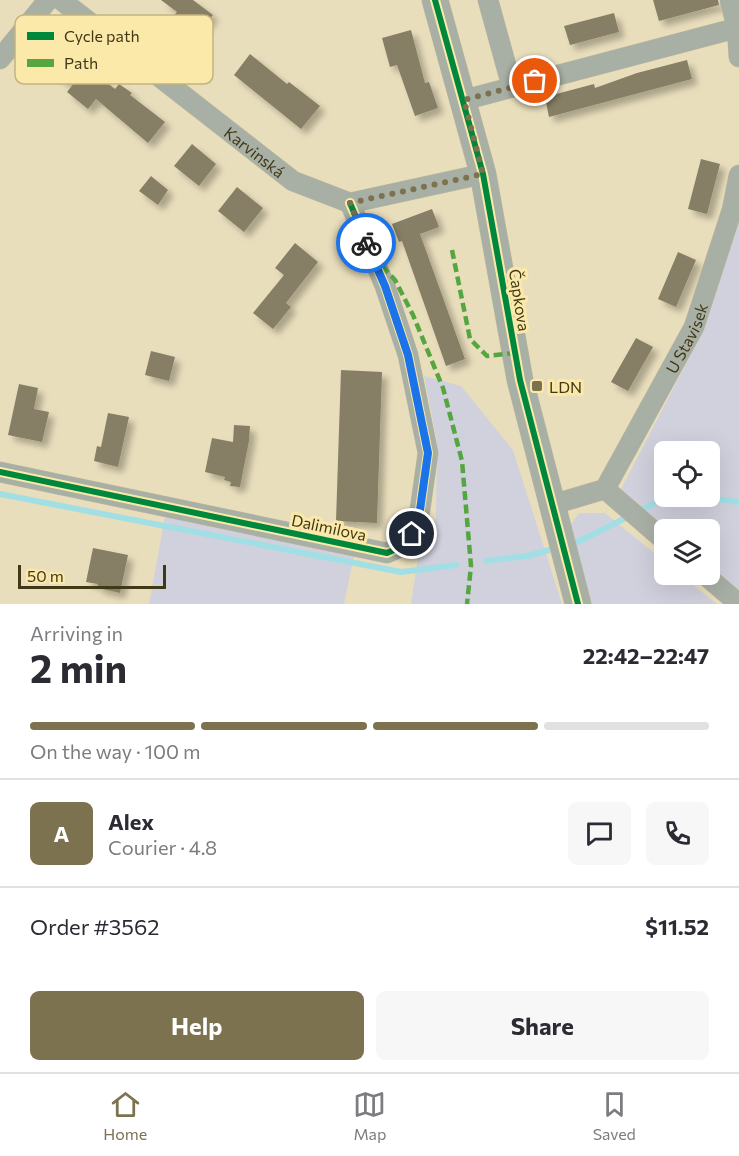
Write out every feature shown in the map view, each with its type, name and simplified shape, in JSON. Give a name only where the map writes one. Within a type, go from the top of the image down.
[{"type":"street","points":[[36,15],[48,0]]},
{"type":"street","name":"Karvinská","points":[[61,0],[80,15]]},
{"type":"street","name":"Čapkova","points":[[435,0],[483,174],[514,353],[578,604]]},
{"type":"street","points":[[488,0],[512,87]]},
{"type":"street","points":[[730,0],[737,28],[739,57]]},
{"type":"street","points":[[464,100],[737,28]]},
{"type":"street","points":[[0,59],[15,41]]},
{"type":"street","name":"Karvinská","points":[[169,84],[293,181],[350,203]]},
{"type":"street","points":[[350,203],[483,174]]},
{"type":"street","name":"U Stavisek","points":[[604,489],[694,327],[732,210],[739,175]]},
{"type":"street","name":"Dalimilova","points":[[0,472],[387,553],[405,545],[418,524],[428,453],[408,355],[385,286],[350,203]]},
{"type":"street","points":[[551,505],[604,489],[654,532]]},
{"type":"street","points":[[717,585],[739,604]]},
{"type":"shaded area","points":[[739,223],[739,592],[720,576],[720,519],[654,520],[620,491],[702,333]]},
{"type":"shaded area","points":[[424,376],[461,386],[513,450],[562,604],[411,604],[419,550],[436,518],[437,442]]},
{"type":"shaded area","points":[[579,513],[605,513],[654,553],[654,585],[693,585],[717,604],[588,604],[566,531]]},
{"type":"shaded area","points":[[165,517],[354,556],[344,604],[149,604]]},
{"type":"building","points":[[161,0],[193,0],[213,15],[174,15],[177,12]]},
{"type":"building","points":[[653,0],[718,0],[719,5],[659,21]]},
{"type":"building","points":[[614,13],[619,32],[570,45],[564,26]]},
{"type":"building","points":[[411,30],[425,83],[429,82],[438,108],[415,116],[397,65],[390,67],[382,38]]},
{"type":"building","points":[[250,54],[287,84],[289,82],[320,106],[301,129],[234,75]]},
{"type":"building","points":[[687,60],[692,79],[549,117],[545,97],[594,84],[595,88],[637,73]]},
{"type":"building","points":[[73,84],[109,84],[115,89],[119,84],[165,122],[148,143],[96,99],[88,109],[67,92]]},
{"type":"building","points":[[192,144],[216,164],[199,186],[174,166]]},
{"type":"building","points":[[701,159],[720,164],[707,214],[688,209]]},
{"type":"building","points":[[151,176],[168,190],[158,205],[139,191]]},
{"type":"building","points":[[237,187],[263,208],[244,232],[218,211]]},
{"type":"building","points":[[432,209],[439,227],[420,234],[465,359],[446,366],[402,241],[399,242],[392,224]]},
{"type":"building","points":[[295,243],[318,262],[286,303],[291,307],[273,329],[253,313],[284,275],[275,268]]},
{"type":"building","points":[[678,252],[696,260],[676,307],[658,299]]},
{"type":"building","points":[[636,338],[653,347],[628,391],[611,382]]},
{"type":"building","points":[[151,351],[175,357],[169,381],[145,375]]},
{"type":"building","points":[[341,370],[382,372],[377,523],[336,521]]},
{"type":"building","points":[[19,384],[38,388],[34,409],[49,412],[42,442],[8,435]]},
{"type":"building","points":[[108,413],[129,417],[118,467],[94,461],[97,446],[101,447]]},
{"type":"building","points":[[234,425],[250,426],[240,487],[230,486],[231,482],[224,480],[225,477],[205,472],[212,438],[233,442]]},
{"type":"building","points":[[93,548],[128,555],[120,593],[98,588],[98,584],[86,582]]},
{"type":"waterway","points":[[0,494],[401,572],[456,565]]},
{"type":"waterway","points":[[720,499],[739,502]]},
{"type":"waterway","points":[[569,544],[580,541],[654,504]]},
{"type":"waterway","points":[[486,561],[527,556],[557,548]]},
{"type":"marked path","points":[[452,250],[470,339],[487,356],[515,353]]},
{"type":"marked path","points":[[382,266],[395,280],[413,315],[443,388],[462,461],[471,566],[467,604]]},
{"type":"cycle path","points":[[435,0],[483,174],[520,380],[578,604]]},
{"type":"cycle path","points":[[0,472],[387,553],[405,545],[418,524],[428,453],[408,355],[385,286],[350,203]]},
{"type":"way so far","points":[[366,243],[350,203],[483,174],[464,100],[535,81]]},
{"type":"place","name":"LDN","points":[[537,386]]},
{"type":"route","points":[[366,243],[385,286],[408,355],[428,453],[418,524],[412,534]]}]
